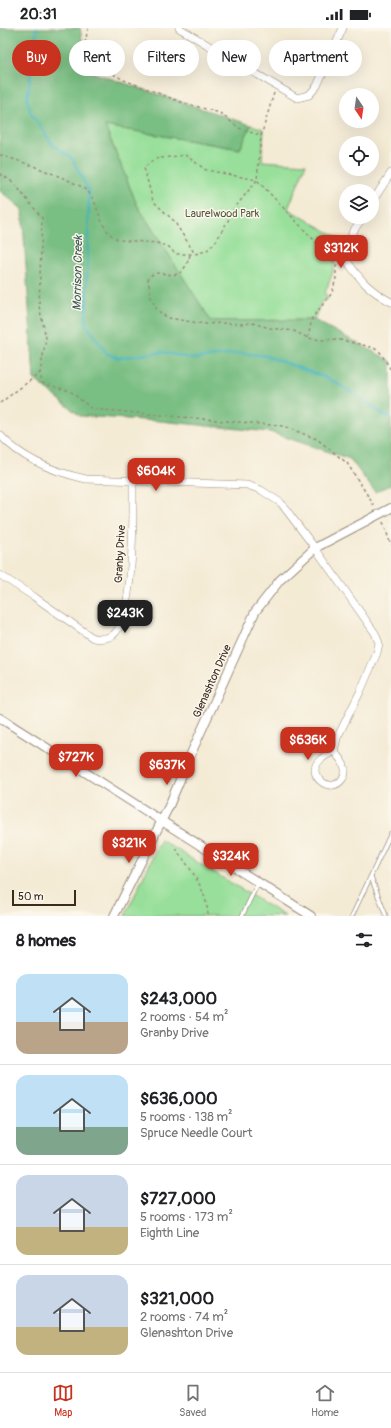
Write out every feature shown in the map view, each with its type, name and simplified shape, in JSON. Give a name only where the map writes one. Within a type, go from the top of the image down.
[{"type":"street","points":[[179,28],[297,98],[309,95],[317,86],[343,28]]},
{"type":"street","points":[[379,191],[391,173]]},
{"type":"street","points":[[358,224],[352,233],[347,261],[361,280],[378,295],[391,302]]},
{"type":"street","points":[[0,435],[9,444],[28,458],[64,474],[86,479],[133,482],[247,485],[261,490],[282,503],[375,633],[379,643],[378,653],[337,738],[334,751],[320,760],[316,768],[317,778],[324,784],[329,785],[338,783],[344,775],[344,765],[334,751]]},
{"type":"street","name":"Granby Drive","points":[[0,575],[34,596],[93,638],[100,639],[114,634],[123,621],[131,579],[133,482]]},
{"type":"street","name":"Glenashton Drive","points":[[114,916],[162,821],[255,612],[280,580],[315,548],[391,508]]},
{"type":"street","points":[[0,718],[311,916]]},
{"type":"lane","points":[[352,916],[391,833]]},
{"type":"lane","points":[[371,877],[386,916]]},
{"type":"lane","points":[[242,916],[258,882]]},
{"type":"path","points":[[88,28],[85,49],[88,56],[102,68],[124,80],[181,102],[220,113],[239,128],[261,136]]},
{"type":"path","points":[[0,155],[20,161],[86,189],[93,199],[106,230],[114,237],[120,240],[157,243],[169,247],[176,254],[184,253],[190,255],[206,251],[215,243],[237,205],[257,180],[261,136],[274,93]]},
{"type":"path","points":[[194,254],[174,221],[153,201],[144,168],[154,159],[185,155],[206,170],[257,180],[333,260],[336,265],[336,278],[332,293],[312,318],[308,338]]},
{"type":"path","points":[[0,174],[13,182],[42,218],[39,306],[46,338],[40,373],[42,383],[70,391],[92,409],[283,426],[317,439],[347,463],[379,514],[391,545]]},
{"type":"path","points":[[190,255],[185,267],[177,274],[168,275],[158,272],[154,273],[148,279],[151,297],[157,310],[162,314],[175,320],[205,324],[240,324],[252,322],[270,328],[294,331],[308,338],[322,340],[336,339],[374,348],[380,352],[391,370]]},
{"type":"path","points":[[336,265],[341,264]]},
{"type":"path","points":[[0,403],[40,373]]},
{"type":"path","points":[[177,848],[177,851],[196,878],[206,904],[208,916]]},
{"type":"green space","points":[[0,28],[80,28],[82,40],[69,40],[69,76],[103,76],[251,125],[240,149],[105,126],[137,205],[211,321],[314,320],[391,361],[391,485],[375,492],[350,459],[270,432],[160,421],[80,416],[34,379],[22,209],[0,191]]},
{"type":"green space","name":"Laurelwood Park","points":[[251,125],[264,129],[262,161],[306,164],[288,209],[339,238],[333,272],[325,293],[328,299],[321,302],[314,320],[211,321],[137,205],[105,126],[240,149]]},
{"type":"green space","points":[[161,840],[285,916],[125,916]]},
{"type":"waterway","name":"Morrison Creek","points":[[37,28],[27,100],[31,113],[53,145],[72,158],[89,192],[86,324],[107,354],[119,358],[162,352],[193,359],[240,353],[267,356],[329,379],[358,396],[385,416],[391,417]]}]
